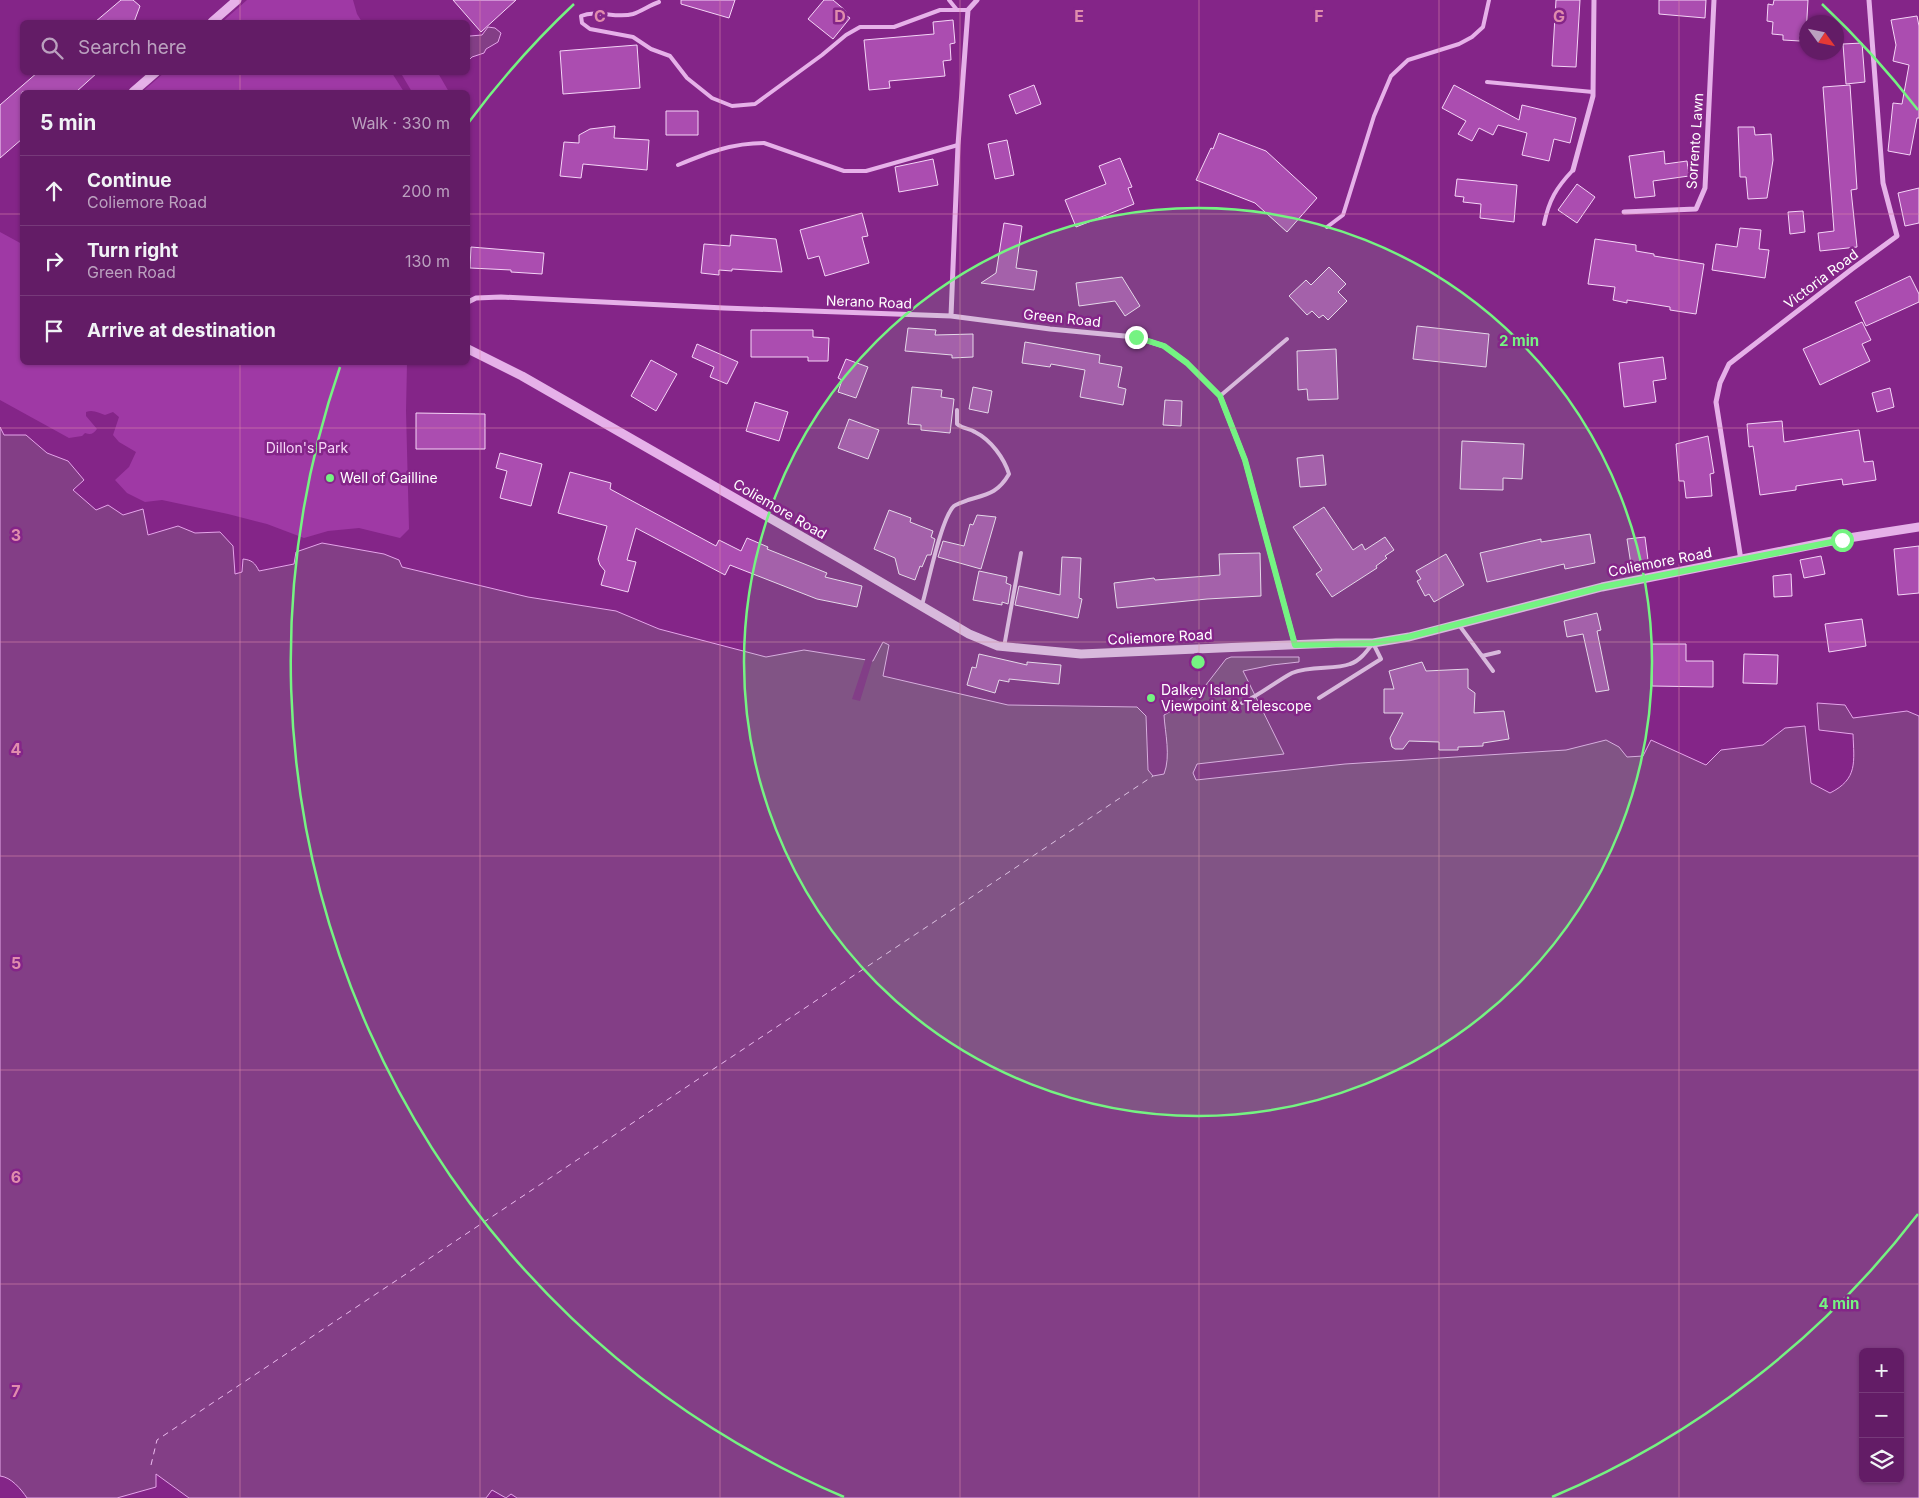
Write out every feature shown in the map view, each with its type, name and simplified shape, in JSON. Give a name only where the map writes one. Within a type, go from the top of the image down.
[{"type":"street","points":[[214,20],[237,0]]},
{"type":"street","points":[[951,316],[958,145],[968,10],[977,0]]},
{"type":"street","points":[[1573,170],[1593,92],[1594,0]]},
{"type":"street","name":"Sorrento Lawn","points":[[1624,212],[1696,210],[1705,188],[1714,0]]},
{"type":"street","name":"Victoria Road","points":[[1741,560],[1716,402],[1720,383],[1729,364],[1897,236],[1883,183],[1869,0]]},
{"type":"street","points":[[135,90],[153,75]]},
{"type":"street","name":"Nerano Road","points":[[470,301],[476,298],[501,297],[715,308],[951,316]]},
{"type":"street","name":"Green Road","points":[[951,316],[1050,329],[1136,337],[1164,346],[1187,363],[1220,396],[1245,460],[1295,645]]},
{"type":"street","name":"Coliemore Road","points":[[470,350],[522,376],[863,571],[922,608],[969,634],[1004,647],[1081,654],[1373,643],[1408,637],[1602,587],[1842,540],[1919,527]]},
{"type":"lane","points":[[949,0],[957,10]]},
{"type":"lane","points":[[1327,227],[1343,215],[1374,116],[1391,76],[1408,60],[1459,44],[1472,37],[1483,27],[1489,0]]},
{"type":"lane","points":[[659,2],[632,14],[605,15],[590,12],[581,16],[582,23],[590,29],[634,37],[651,49],[670,56],[688,78],[712,98],[732,106],[755,104],[846,35],[860,27],[894,27],[940,10],[968,10]]},
{"type":"lane","points":[[1487,82],[1593,92]]},
{"type":"lane","points":[[678,165],[713,150],[751,143],[764,143],[844,171],[866,171],[958,145]]},
{"type":"lane","points":[[1544,224],[1547,207],[1557,188],[1573,170]]},
{"type":"lane","points":[[1220,396],[1287,339]]},
{"type":"lane","points":[[922,608],[949,512],[956,504],[992,492],[1002,486],[1009,474],[1005,460],[985,439],[975,431],[957,424],[957,410]]},
{"type":"lane","points":[[1004,647],[1021,554]]},
{"type":"lane","points":[[1458,624],[1493,671]]},
{"type":"lane","points":[[1242,703],[1257,697],[1293,673],[1313,668],[1350,665],[1365,653],[1373,643],[1381,659],[1319,698]]},
{"type":"lane","points":[[1482,656],[1499,652]]},
{"type":"green space","points":[[247,0],[353,0],[361,20],[224,20]]},
{"type":"green space","points":[[162,75],[393,75],[403,90],[144,90]]},
{"type":"green space","points":[[402,75],[439,75],[448,90],[411,90]]},
{"type":"green space","name":"Dillon's Park","points":[[0,232],[20,243],[20,365],[407,365],[406,411],[409,529],[400,538],[359,528],[328,531],[304,538],[267,524],[228,514],[162,500],[145,502],[127,493],[115,480],[129,467],[136,452],[119,442],[113,435],[119,417],[113,412],[105,415],[94,411],[86,412],[86,416],[97,429],[92,434],[85,433],[82,436],[69,438],[0,400]]},
{"type":"shaded area","points":[[488,27],[495,28],[501,33],[498,42],[486,49],[484,53],[470,59],[470,36],[482,35]]},
{"type":"shaded area","points":[[0,427],[4,435],[26,435],[47,453],[68,461],[84,480],[73,490],[96,510],[108,505],[123,515],[143,509],[148,535],[178,526],[195,533],[220,532],[233,546],[235,574],[242,572],[243,559],[253,562],[259,571],[294,564],[296,552],[322,543],[384,554],[399,560],[402,567],[528,597],[616,611],[659,629],[766,657],[804,650],[873,661],[883,642],[889,645],[883,676],[1008,705],[1137,707],[1146,716],[1148,770],[1153,776],[1164,774],[1166,767],[1167,752],[1164,715],[1181,706],[1202,690],[1226,659],[1231,657],[1299,657],[1299,662],[1243,671],[1284,754],[1197,764],[1193,773],[1196,780],[1345,764],[1566,750],[1606,740],[1619,747],[1627,757],[1643,756],[1651,740],[1706,765],[1721,750],[1763,745],[1785,728],[1805,726],[1811,783],[1830,793],[1839,788],[1850,776],[1854,761],[1853,734],[1819,730],[1817,703],[1845,705],[1853,718],[1907,711],[1919,716],[1919,1498],[517,1498],[511,1494],[506,1498],[492,1490],[486,1498],[189,1498],[156,1474],[156,1487],[117,1498],[27,1498],[19,1487],[0,1476]]},
{"type":"pier","points":[[875,652],[860,701],[852,699],[866,657],[872,659]]},
{"type":"building","points":[[121,0],[133,0],[140,6],[135,20],[97,20]]},
{"type":"building","points":[[453,0],[516,0],[481,32]]},
{"type":"building","points":[[681,0],[735,0],[729,18],[681,4]]},
{"type":"building","points":[[824,0],[833,0],[846,11],[844,14],[850,18],[833,39],[808,19]]},
{"type":"building","points":[[1556,0],[1580,0],[1576,67],[1552,66]]},
{"type":"building","points":[[1659,0],[1706,0],[1705,18],[1659,14]]},
{"type":"building","points":[[1774,0],[1808,0],[1807,15],[1799,15],[1799,41],[1783,40],[1783,35],[1772,34],[1773,22],[1767,21],[1768,4],[1773,5]]},
{"type":"building","points":[[1917,16],[1919,26],[1919,118],[1917,118],[1910,155],[1888,151],[1893,103],[1902,104],[1909,65],[1893,61],[1896,45],[1891,20]]},
{"type":"building","points":[[953,20],[955,43],[950,44],[951,60],[943,61],[945,76],[889,81],[890,88],[869,90],[864,40],[934,34],[933,22]]},
{"type":"building","points":[[1862,43],[1865,82],[1846,84],[1844,44]]},
{"type":"building","points":[[637,45],[640,88],[563,94],[560,51]]},
{"type":"building","points":[[35,75],[95,75],[78,90],[20,90],[20,141],[0,158],[0,105]]},
{"type":"building","points":[[1034,85],[1041,104],[1016,114],[1009,95]]},
{"type":"building","points":[[1454,85],[1519,120],[1522,105],[1576,118],[1570,143],[1554,139],[1549,161],[1522,155],[1527,133],[1498,125],[1493,135],[1479,128],[1472,141],[1458,134],[1466,121],[1442,108]]},
{"type":"building","points":[[1850,85],[1857,189],[1851,190],[1857,247],[1820,251],[1818,233],[1834,231],[1823,87]]},
{"type":"building","points":[[666,111],[698,111],[698,135],[666,135]]},
{"type":"building","points":[[615,126],[614,138],[649,140],[647,170],[583,164],[581,178],[560,176],[564,142],[579,143],[579,135],[590,129]]},
{"type":"building","points":[[1738,127],[1754,127],[1755,135],[1771,134],[1773,160],[1767,198],[1748,199],[1746,177],[1740,177]]},
{"type":"building","points":[[1219,133],[1266,151],[1317,198],[1287,232],[1255,203],[1196,180],[1211,148],[1213,149]]},
{"type":"building","points":[[1007,140],[1014,175],[995,179],[988,144]]},
{"type":"building","points":[[1664,151],[1665,164],[1687,161],[1689,176],[1653,181],[1655,196],[1635,198],[1629,156]]},
{"type":"building","points":[[1120,158],[1132,187],[1128,188],[1134,204],[1076,227],[1065,200],[1106,184],[1099,166]]},
{"type":"building","points":[[933,159],[938,185],[899,192],[895,167]]},
{"type":"building","points":[[1457,179],[1517,185],[1514,222],[1480,218],[1481,204],[1463,202],[1464,197],[1455,196]]},
{"type":"building","points":[[1577,184],[1595,197],[1577,223],[1558,210]]},
{"type":"building","points":[[1919,188],[1919,223],[1905,226],[1898,193]]},
{"type":"building","points":[[1803,211],[1805,232],[1790,234],[1788,212]]},
{"type":"building","points":[[862,213],[868,236],[862,237],[869,263],[825,276],[819,256],[808,259],[800,230]]},
{"type":"building","points":[[1004,223],[1022,226],[1016,268],[1037,271],[1034,290],[981,283],[996,273]]},
{"type":"building","points":[[1740,228],[1761,230],[1759,249],[1769,250],[1765,278],[1712,270],[1716,244],[1737,247]]},
{"type":"building","points":[[731,235],[776,239],[782,272],[732,269],[732,271],[719,270],[719,275],[701,273],[704,244],[730,246]]},
{"type":"building","points":[[1595,239],[1636,245],[1636,251],[1654,254],[1654,256],[1704,264],[1696,314],[1670,310],[1670,307],[1627,300],[1627,303],[1613,300],[1615,287],[1588,284]]},
{"type":"building","points":[[471,247],[544,253],[542,274],[470,268]]},
{"type":"building","points":[[1329,267],[1346,284],[1338,292],[1347,301],[1328,320],[1323,315],[1319,318],[1312,311],[1307,315],[1289,296],[1306,280],[1311,285]]},
{"type":"building","points":[[1910,276],[1919,294],[1919,302],[1866,326],[1855,302]]},
{"type":"building","points":[[1122,277],[1140,306],[1125,316],[1115,301],[1079,306],[1076,283]]},
{"type":"building","points":[[1862,322],[1871,340],[1862,344],[1870,361],[1820,385],[1803,349]]},
{"type":"building","points":[[1417,326],[1489,334],[1486,367],[1413,359]]},
{"type":"building","points":[[908,328],[936,330],[935,335],[973,334],[973,357],[952,358],[952,355],[905,351]]},
{"type":"building","points":[[751,330],[813,330],[813,337],[829,338],[828,361],[808,361],[808,357],[751,357]]},
{"type":"building","points":[[1025,342],[1100,355],[1099,363],[1122,367],[1118,387],[1126,389],[1123,405],[1080,397],[1085,370],[1051,364],[1050,367],[1022,363]]},
{"type":"building","points":[[697,344],[738,362],[727,384],[710,377],[714,367],[692,357]]},
{"type":"building","points":[[1336,349],[1338,399],[1308,400],[1307,389],[1298,390],[1297,351]]},
{"type":"building","points":[[1663,357],[1666,379],[1653,381],[1656,402],[1624,407],[1619,363]]},
{"type":"building","points":[[846,359],[868,367],[856,398],[838,392],[842,380],[838,378]]},
{"type":"building","points":[[651,360],[677,374],[656,411],[631,396]]},
{"type":"building","points":[[912,387],[942,390],[941,397],[954,399],[950,433],[921,430],[921,425],[908,424]]},
{"type":"building","points":[[973,387],[992,391],[988,413],[969,409]]},
{"type":"building","points":[[1890,388],[1894,407],[1877,412],[1872,393]]},
{"type":"building","points":[[1165,400],[1182,401],[1181,426],[1163,425]]},
{"type":"building","points":[[755,402],[788,412],[779,441],[746,431]]},
{"type":"building","points":[[416,413],[485,414],[485,449],[416,449]]},
{"type":"building","points":[[849,419],[879,430],[868,459],[838,448]]},
{"type":"building","points":[[1782,421],[1784,442],[1859,430],[1864,462],[1873,461],[1876,480],[1843,485],[1842,479],[1796,486],[1796,490],[1760,495],[1753,446],[1749,447],[1747,424]]},
{"type":"building","points":[[1708,436],[1714,473],[1710,474],[1712,496],[1686,498],[1684,481],[1679,481],[1676,444]]},
{"type":"building","points":[[1462,441],[1524,444],[1522,479],[1503,478],[1503,490],[1460,489]]},
{"type":"building","points":[[500,453],[542,464],[531,506],[500,498],[507,471],[496,468]]},
{"type":"building","points":[[1323,455],[1326,485],[1300,487],[1297,458]]},
{"type":"building","points":[[570,472],[611,483],[610,489],[716,546],[719,540],[741,551],[747,538],[768,547],[767,549],[827,573],[825,577],[862,586],[857,607],[817,599],[730,565],[725,575],[636,528],[627,560],[636,562],[628,592],[601,585],[605,571],[598,559],[607,526],[558,513]]},
{"type":"building","points":[[1324,507],[1353,550],[1362,544],[1365,550],[1385,537],[1394,550],[1385,556],[1387,558],[1376,566],[1377,568],[1332,597],[1316,574],[1322,570],[1293,527]]},
{"type":"building","points":[[889,510],[911,518],[910,522],[933,531],[931,537],[935,539],[931,555],[927,555],[922,567],[920,566],[915,580],[899,574],[895,558],[874,549]]},
{"type":"building","points":[[977,515],[996,517],[981,569],[938,557],[943,541],[964,546],[970,524],[973,525]]},
{"type":"building","points":[[1590,534],[1595,563],[1565,569],[1564,564],[1487,582],[1480,553],[1541,539],[1541,542]]},
{"type":"building","points":[[1645,537],[1649,568],[1632,571],[1627,539]]},
{"type":"building","points":[[1919,546],[1919,593],[1898,595],[1894,549]]},
{"type":"building","points":[[1260,553],[1261,596],[1117,608],[1114,583],[1154,578],[1155,580],[1220,575],[1219,554]]},
{"type":"building","points":[[1446,554],[1464,585],[1434,602],[1429,594],[1425,596],[1417,581],[1421,579],[1416,571]]},
{"type":"building","points":[[1821,556],[1825,574],[1804,578],[1800,560]]},
{"type":"building","points":[[1062,557],[1081,558],[1079,598],[1082,599],[1078,618],[1015,605],[1019,586],[1060,595]]},
{"type":"building","points":[[979,571],[1007,577],[1006,583],[1011,585],[1008,604],[1002,602],[1002,605],[973,600]]},
{"type":"building","points":[[1791,574],[1792,596],[1774,597],[1773,576]]},
{"type":"building","points":[[1597,613],[1601,630],[1597,631],[1609,690],[1596,692],[1583,634],[1567,637],[1564,621]]},
{"type":"building","points":[[1862,619],[1866,646],[1829,652],[1825,624]]},
{"type":"building","points":[[1652,644],[1686,644],[1686,661],[1713,661],[1713,687],[1652,686]]},
{"type":"building","points":[[979,654],[1027,665],[1027,662],[1061,665],[1059,684],[1009,679],[1009,682],[999,680],[995,693],[967,685],[972,667],[976,668]]},
{"type":"building","points":[[1744,654],[1778,655],[1777,684],[1743,683]]},
{"type":"building","points":[[1422,662],[1426,671],[1468,669],[1468,688],[1475,693],[1474,713],[1504,711],[1509,739],[1483,743],[1483,746],[1458,747],[1458,750],[1439,750],[1439,742],[1409,741],[1403,749],[1392,747],[1390,738],[1403,713],[1384,713],[1384,689],[1394,689],[1389,671]]},
{"type":"ferry route","points":[[151,1465],[157,1440],[1153,776]]},
{"type":"place","name":"Well of Gailline","points":[[330,478]]},
{"type":"place","name":"Dalkey Island Viewpoint & Telescope","points":[[1151,698]]},
{"type":"route","points":[[1136,337],[1164,346],[1187,363],[1220,396],[1245,460],[1295,645],[1373,643],[1408,637],[1602,587],[1842,540]]}]
